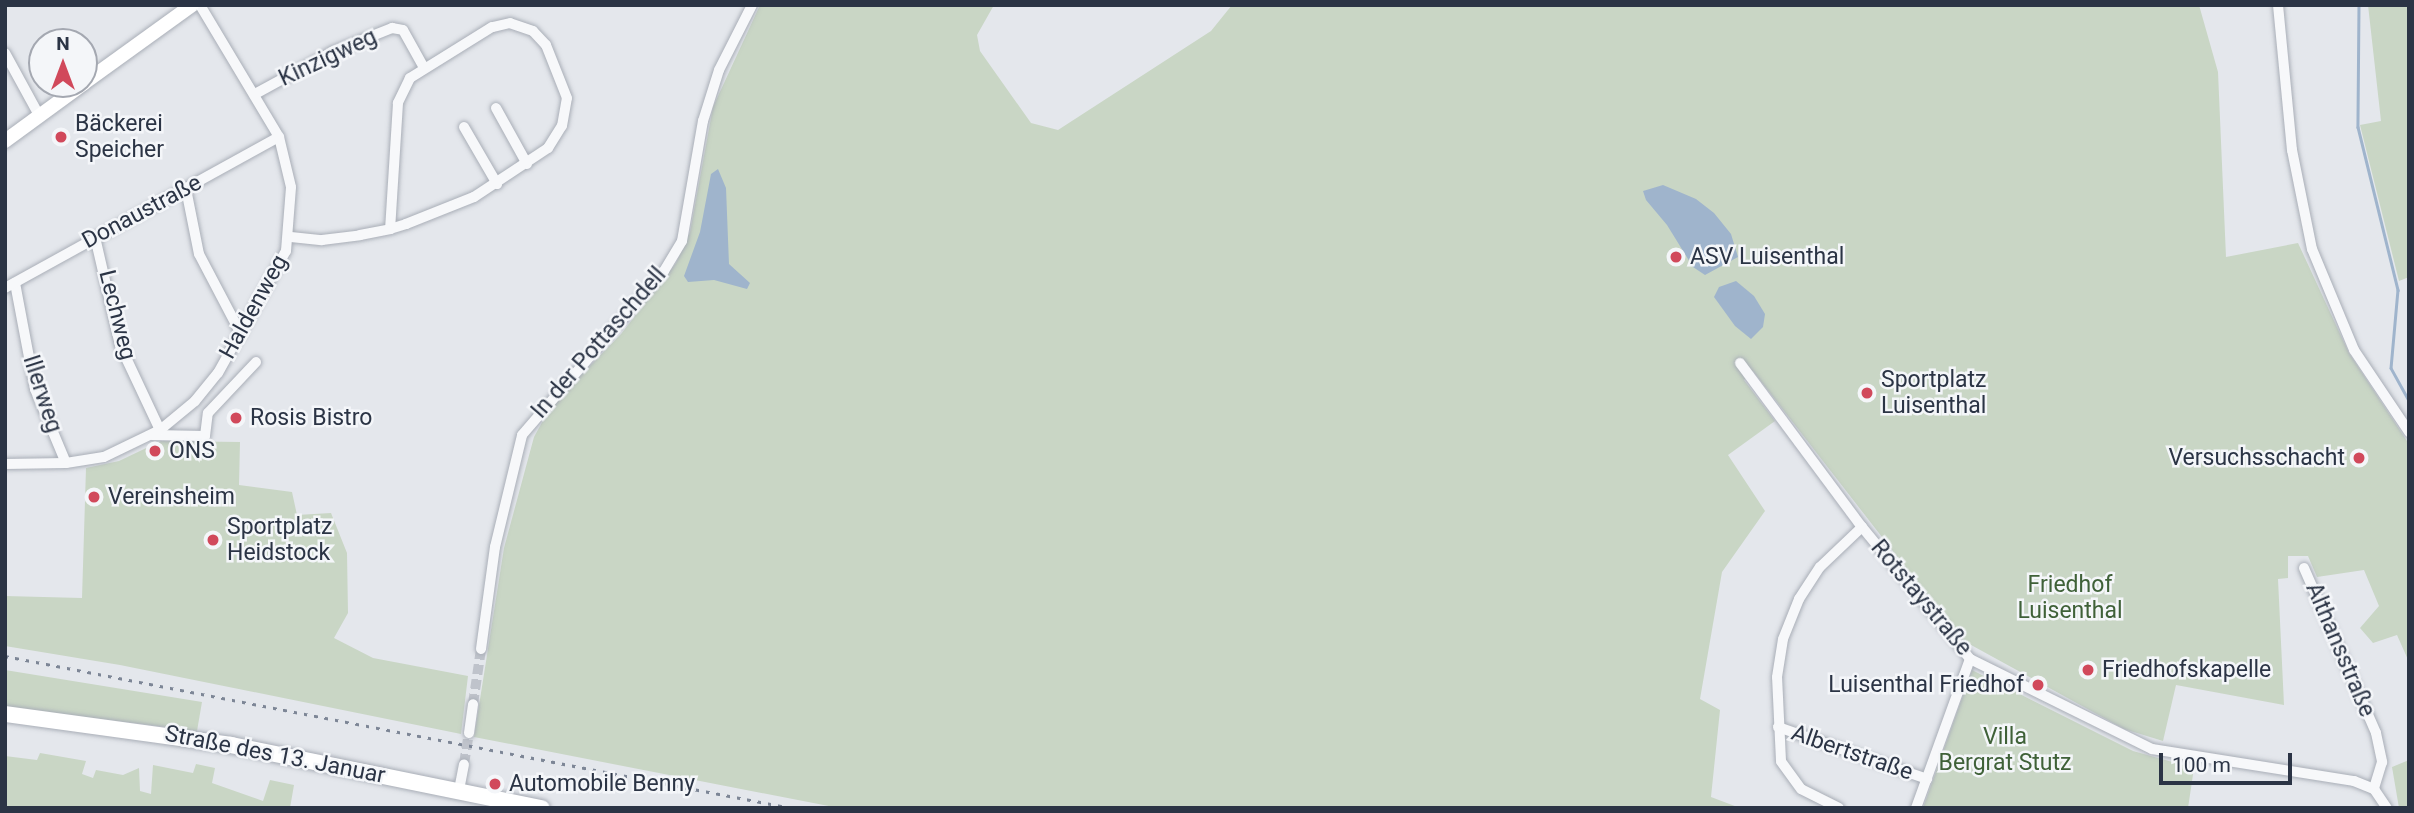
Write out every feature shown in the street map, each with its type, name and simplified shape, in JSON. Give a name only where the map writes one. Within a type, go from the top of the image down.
[{"type":"main road","name":"Straße des 13. Januar","points":[[5,715],[193,738],[537,807]]},
{"type":"street","points":[[98,74],[192,5]]},
{"type":"street","name":"Haldenweg","points":[[5,464],[66,463],[104,457],[156,432],[195,401],[218,373],[272,283],[291,237],[291,187],[279,136],[200,5]]},
{"type":"street","name":"In der Pottaschdell","points":[[481,649],[495,547],[522,435],[664,271],[682,241],[703,121],[719,70],[752,5]]},
{"type":"street","points":[[2278,5],[2292,150],[2308,235],[2354,350],[2409,432]]},
{"type":"street","points":[[291,237],[322,240],[390,229],[449,208],[497,184],[548,148],[562,126],[567,98],[545,45],[533,31],[510,23],[492,27],[423,66],[404,87],[398,103],[390,229]]},
{"type":"street","name":"Kinzigweg","points":[[256,94],[332,52],[392,28],[403,30],[423,66]]},
{"type":"street","points":[[5,53],[40,117]]},
{"type":"street","points":[[5,141],[65,98]]},
{"type":"street","points":[[496,108],[527,164]]},
{"type":"street","points":[[464,127],[497,184]]},
{"type":"street","name":"Donaustraße","points":[[10,285],[279,136]]},
{"type":"street","points":[[186,189],[200,254],[242,334]]},
{"type":"street","name":"Lechweg","points":[[95,237],[120,345],[156,432]]},
{"type":"street","name":"Illerweg","points":[[10,285],[35,388],[66,463]]},
{"type":"street","name":"Haldenweg","points":[[156,432],[205,436],[208,412],[256,362]]},
{"type":"street","name":"Rotstaystraße","points":[[1740,363],[1862,527],[1970,659],[2152,749],[2193,759],[2338,778],[2374,789]]},
{"type":"street","points":[[218,373],[236,384]]},
{"type":"street","name":"Albertstraße","points":[[1839,808],[1810,796],[1793,781],[1782,761],[1778,727],[1780,654],[1793,612],[1818,570],[1862,527]]},
{"type":"street","name":"Althansstraße","points":[[2304,568],[2376,733],[2382,762],[2374,789]]},
{"type":"street","name":"Albertstraße","points":[[1916,808],[1970,659]]},
{"type":"street","points":[[469,733],[473,704]]},
{"type":"street","name":"Albertstraße","points":[[1778,727],[1927,779]]},
{"type":"street","points":[[459,790],[464,764]]},
{"type":"street","points":[[2374,789],[2387,808]]},
{"type":"green space","name":"Friedhof Luisenthal","points":[[760,5],[994,5],[977,35],[980,51],[1031,123],[1058,130],[1211,31],[1232,5],[2199,5],[2218,72],[2226,257],[2298,243],[2349,353],[2409,444],[2409,662],[2397,635],[2373,643],[2360,628],[2379,606],[2364,570],[2317,577],[2308,556],[2288,556],[2288,578],[2278,579],[2284,705],[2176,685],[2163,741],[2124,729],[1962,640],[1753,371],[1744,380],[1775,421],[1728,455],[1765,511],[1722,572],[1700,699],[1720,710],[1711,797],[1740,808],[839,808],[474,737],[504,548],[534,437],[551,406],[621,334],[676,263],[690,232],[713,107]]},
{"type":"green space","points":[[2368,5],[2409,5],[2409,277],[2399,281],[2360,125],[2381,121]]},
{"type":"green space","points":[[161,441],[240,442],[239,485],[292,492],[297,515],[331,513],[347,553],[348,613],[334,638],[373,658],[468,676],[461,734],[120,665],[5,646],[5,596],[82,598],[86,468],[119,461]]},
{"type":"green space","points":[[5,670],[202,702],[197,731],[5,707]]},
{"type":"green space","name":"Villa Bergrat Stutz","points":[[1972,670],[2133,751],[2194,768],[2188,808],[1923,808]]},
{"type":"green space","points":[[40,753],[86,761],[82,774],[93,778],[96,770],[123,775],[139,768],[140,791],[151,794],[153,765],[193,773],[196,764],[215,768],[212,783],[263,801],[270,780],[294,785],[290,808],[5,808],[5,756],[37,760]]},
{"type":"green space","points":[[2409,760],[2409,808],[2399,808],[2392,767]]},
{"type":"water","points":[[718,169],[726,188],[729,264],[750,283],[747,289],[714,280],[688,282],[684,276],[700,232],[711,174]]},
{"type":"water","points":[[1663,185],[1696,199],[1714,213],[1731,234],[1738,257],[1705,275],[1693,267],[1667,225],[1646,200],[1643,191]]},
{"type":"water","points":[[1736,281],[1754,296],[1765,314],[1763,327],[1751,339],[1735,326],[1714,297],[1719,287]]},
{"type":"waterway","points":[[2359,5],[2358,127],[2398,290],[2391,368],[2409,400]]},
{"type":"tunnel","points":[[473,704],[481,649]]},
{"type":"tunnel","points":[[464,764],[469,733]]},
{"type":"railway","points":[[5,656],[791,808]]},
{"type":"place","name":"Bäckerei Speicher","points":[[61,137]]},
{"type":"place","name":"ASV Luisenthal","points":[[1676,257]]},
{"type":"place","name":"Sportplatz Luisenthal","points":[[1867,393]]},
{"type":"place","name":"Rosis Bistro","points":[[236,418]]},
{"type":"place","name":"ONS","points":[[155,451]]},
{"type":"place","name":"Versuchsschacht","points":[[2359,458]]},
{"type":"place","name":"Vereinsheim","points":[[94,497]]},
{"type":"place","name":"Sportplatz Heidstock","points":[[213,540]]},
{"type":"place","name":"Friedhofskapelle","points":[[2088,670]]},
{"type":"place","name":"Luisenthal Friedhof","points":[[2038,685]]},
{"type":"place","name":"Automobile Benny","points":[[495,784]]}]
